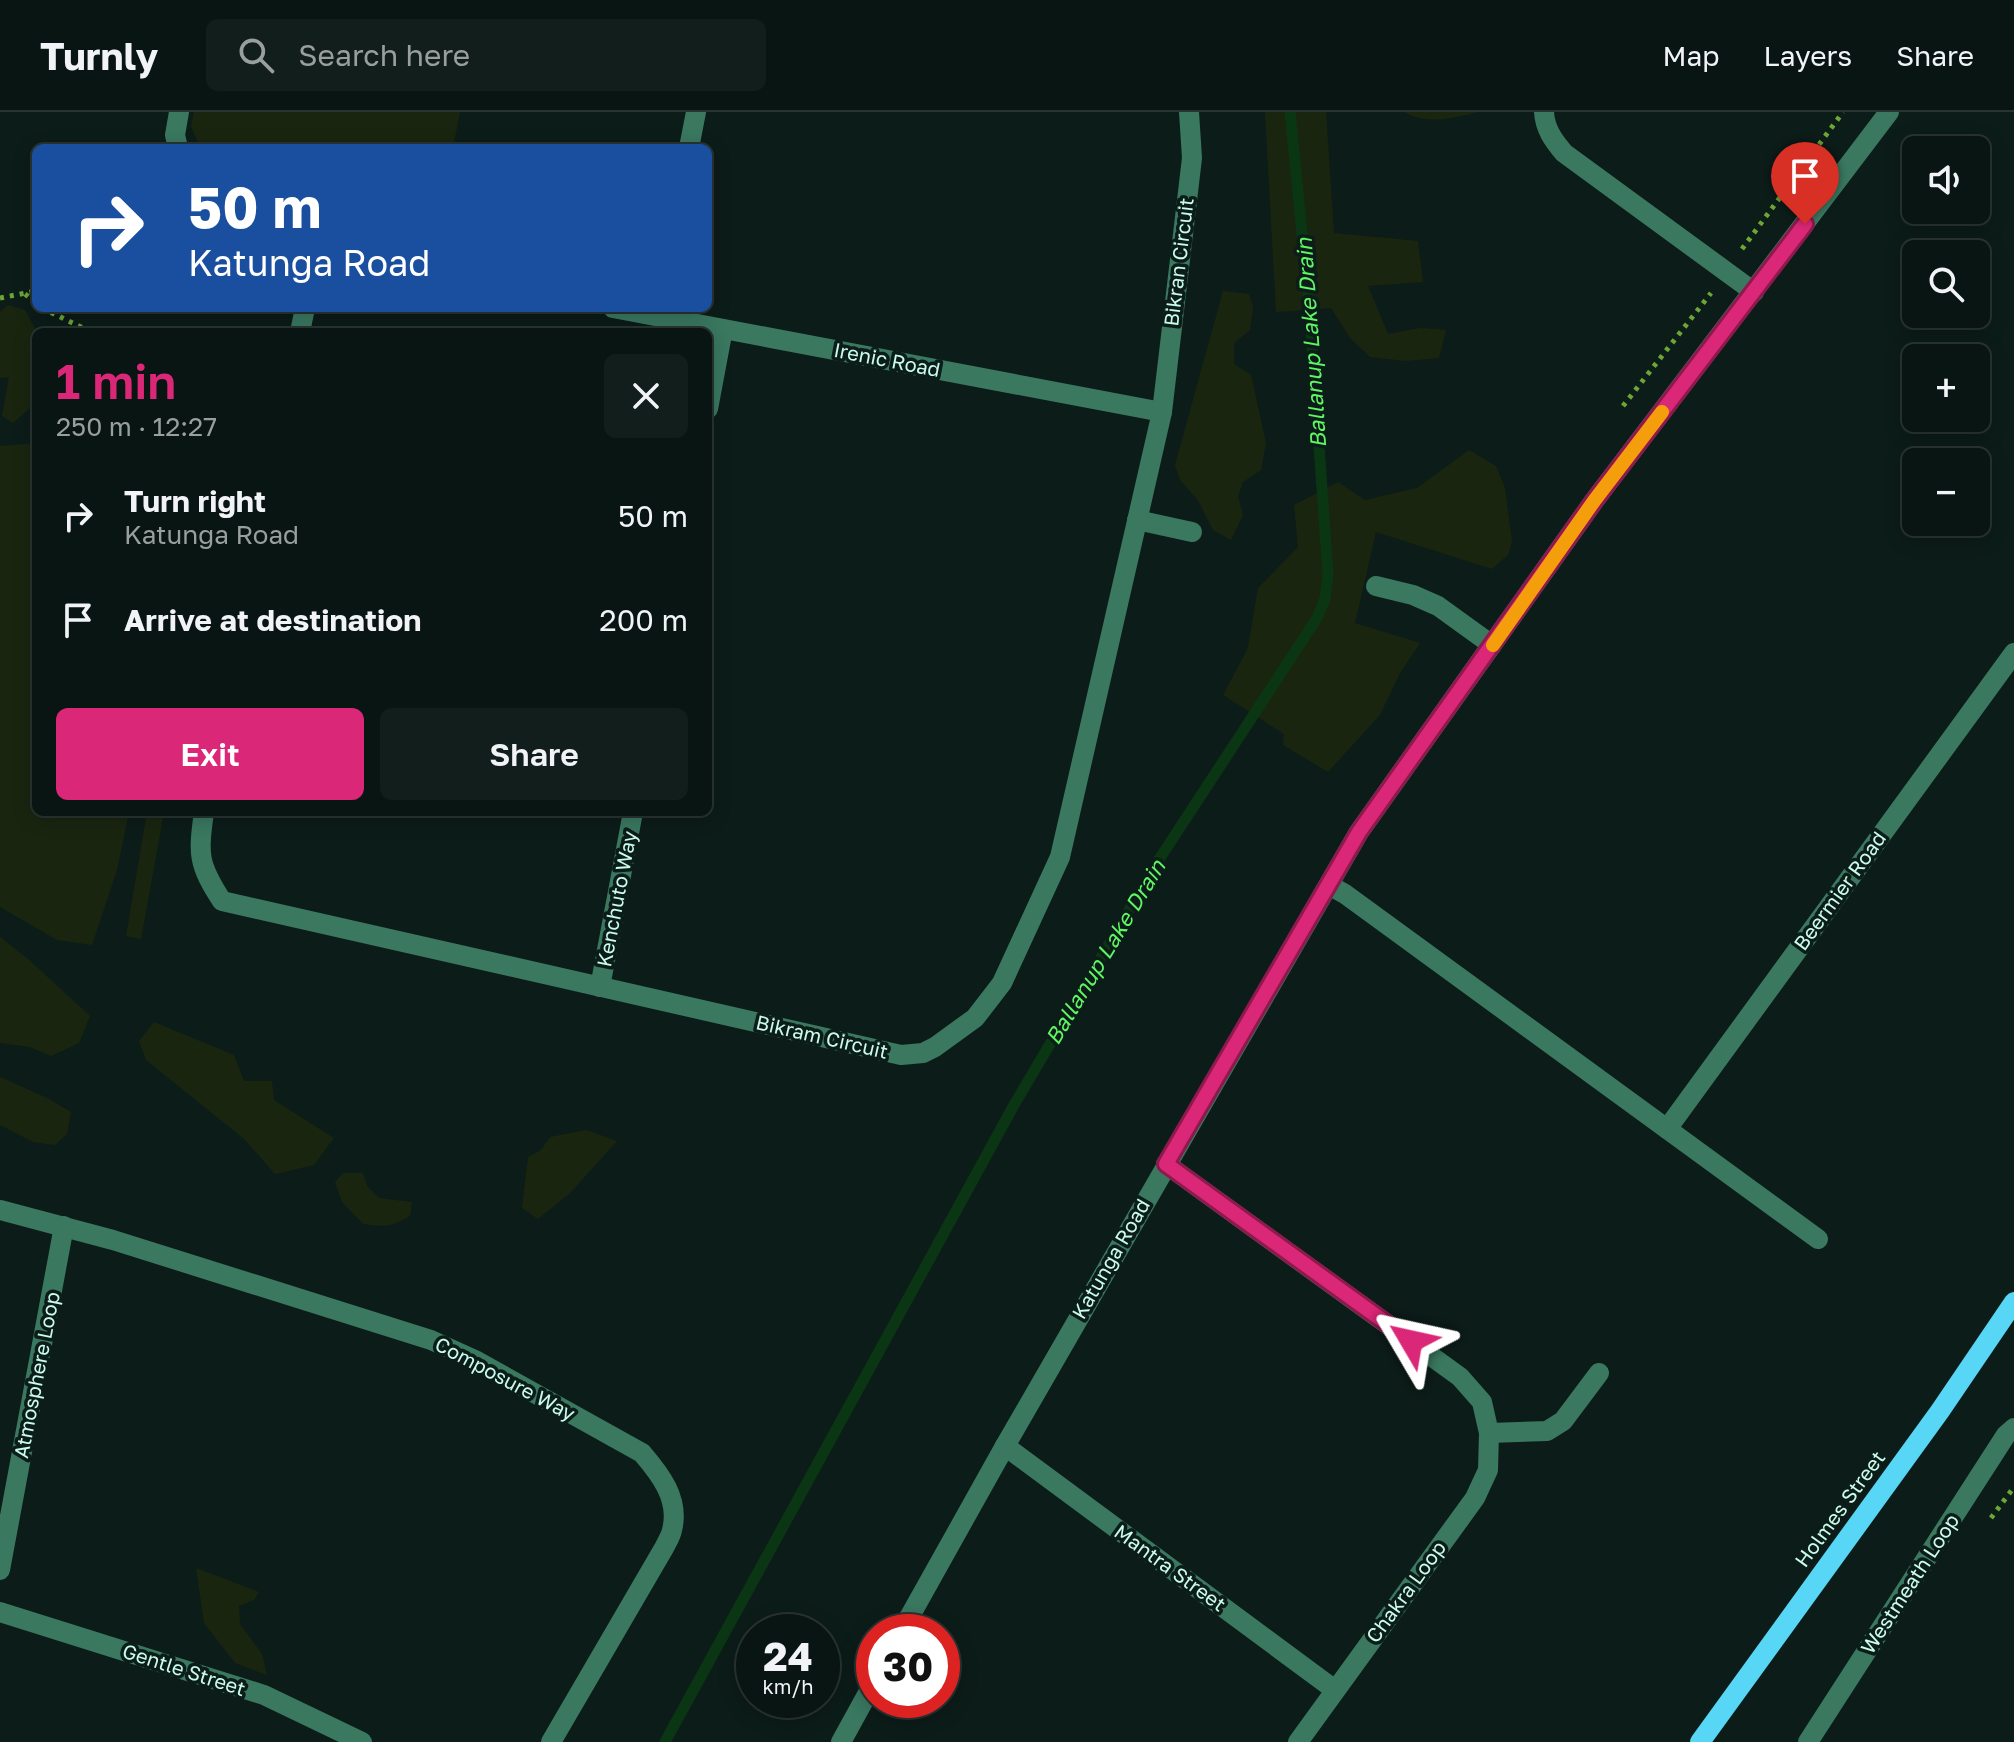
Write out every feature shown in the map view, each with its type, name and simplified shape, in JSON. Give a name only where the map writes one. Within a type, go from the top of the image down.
[{"type":"main road","name":"Holmes Street","points":[[1700,1742],[1940,1411],[2014,1302]]},
{"type":"street","points":[[177,144],[175,135],[179,112]]},
{"type":"street","points":[[690,144],[696,112]]},
{"type":"street","name":"Bikran Circuit","points":[[1162,412],[1192,158],[1189,112]]},
{"type":"street","points":[[1544,112],[1551,137],[1564,153],[1754,292]]},
{"type":"street","name":"Katunga Road","points":[[911,1614],[1166,1164],[1359,832],[1594,501],[1889,112]]},
{"type":"street","name":"Irenic Road","points":[[656,312],[723,329],[1162,412]]},
{"type":"street","points":[[712,388],[723,329]]},
{"type":"street","name":"Bikram Circuit","points":[[203,816],[199,848],[206,876],[222,901],[901,1055],[923,1053],[975,1018],[1002,983],[1060,857],[1162,412]]},
{"type":"street","points":[[1137,520],[1192,532]]},
{"type":"street","points":[[1376,586],[1413,595],[1438,606],[1492,645]]},
{"type":"street","name":"Beermier Road","points":[[1667,1129],[2014,653]]},
{"type":"street","name":"Kenchuto Way","points":[[600,987],[632,816]]},
{"type":"street","points":[[1329,885],[1818,1239]]},
{"type":"street","name":"Chakra Loop","points":[[1166,1164],[1460,1377],[1482,1402],[1489,1433],[1488,1470],[1475,1498],[1298,1742]]},
{"type":"street","name":"Composure Way","points":[[0,1210],[64,1226],[431,1340],[475,1360],[642,1453],[660,1474],[673,1501],[673,1529],[551,1742]]},
{"type":"street","name":"Atmosphere Loop","points":[[0,1570],[64,1226]]},
{"type":"street","points":[[1489,1433],[1547,1431],[1563,1421],[1599,1373]]},
{"type":"street","name":"Westmeath Loop","points":[[1808,1742],[2006,1435],[2014,1428]]},
{"type":"street","name":"Mantra Street","points":[[1005,1446],[1335,1690]]},
{"type":"street","name":"Gentle Street","points":[[0,1612],[264,1695],[362,1742]]},
{"type":"street","points":[[841,1742],[856,1715]]},
{"type":"path","points":[[0,298],[32,292]]},
{"type":"path","points":[[24,294],[32,300]]},
{"type":"path","points":[[50,312],[83,328]]},
{"type":"path","points":[[1985,1526],[2014,1487]]},
{"type":"green space","points":[[194,112],[460,112],[454,144],[198,144],[191,126]]},
{"type":"green space","points":[[1265,112],[1326,112],[1334,233],[1418,241],[1423,282],[1368,286],[1388,334],[1420,328],[1446,330],[1439,358],[1406,361],[1370,357],[1350,338],[1331,308],[1276,312]]},
{"type":"green space","points":[[1404,112],[1478,112],[1431,119]]},
{"type":"green space","points":[[1223,291],[1249,294],[1253,307],[1250,330],[1234,343],[1234,364],[1251,375],[1266,443],[1261,470],[1243,482],[1238,496],[1243,515],[1231,540],[1213,530],[1198,500],[1180,480],[1175,465]]},
{"type":"green space","points":[[8,305],[25,310],[35,328],[32,328],[32,406],[13,423],[2,416],[9,377],[0,378],[0,312]]},
{"type":"green space","points":[[32,443],[32,816],[128,816],[117,870],[92,945],[57,940],[0,907],[0,446]]},
{"type":"green space","points":[[1469,450],[1496,466],[1505,488],[1512,542],[1508,555],[1492,569],[1376,532],[1355,623],[1420,643],[1400,673],[1380,715],[1328,772],[1283,745],[1284,734],[1223,695],[1248,648],[1258,588],[1298,547],[1294,505],[1338,482],[1365,500],[1417,488]]},
{"type":"green space","points":[[146,816],[163,816],[141,939],[126,936]]},
{"type":"green space","points":[[0,937],[90,1016],[79,1043],[51,1056],[30,1047],[0,1043]]},
{"type":"green space","points":[[154,1022],[234,1055],[244,1081],[272,1081],[274,1100],[334,1138],[314,1165],[275,1174],[244,1139],[146,1060],[139,1041]]},
{"type":"green space","points":[[0,1077],[71,1112],[67,1134],[55,1145],[33,1142],[0,1125]]},
{"type":"green space","points":[[586,1130],[617,1141],[570,1193],[538,1219],[522,1208],[528,1157],[541,1150],[550,1137]]},
{"type":"green space","points":[[343,1173],[363,1173],[367,1186],[379,1198],[412,1202],[410,1216],[388,1225],[363,1224],[342,1202],[335,1182]]},
{"type":"green space","points":[[196,1568],[259,1592],[254,1600],[239,1606],[240,1624],[262,1654],[267,1675],[235,1663],[204,1623]]},
{"type":"waterway","name":"Ballanup Lake Drain","points":[[665,1742],[1014,1105],[1158,861],[1317,618],[1325,599],[1328,574],[1309,303],[1290,112]]},
{"type":"slow traffic","points":[[1493,645],[1594,501],[1662,412]]},
{"type":"route","points":[[1411,1341],[1166,1164],[1359,832],[1594,501],[1805,224]]}]
